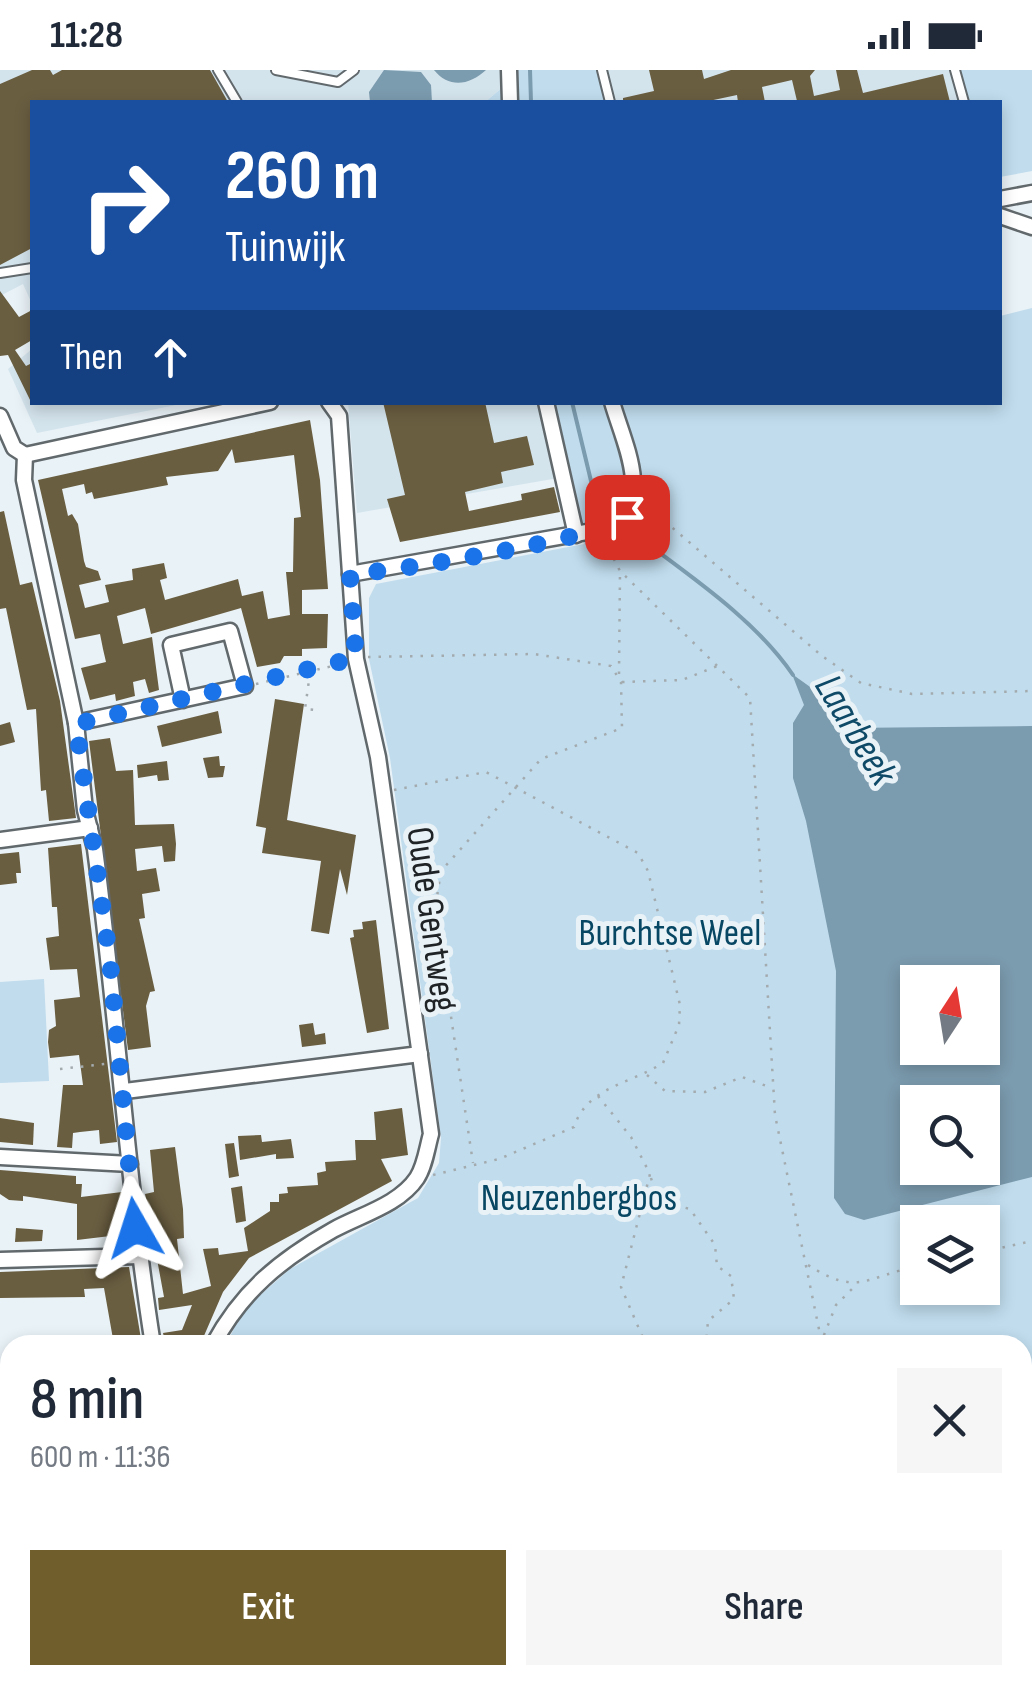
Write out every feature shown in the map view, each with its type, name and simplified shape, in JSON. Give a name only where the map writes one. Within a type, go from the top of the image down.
[{"type":"street","points":[[509,70],[510,100]]},
{"type":"street","points":[[1002,199],[1032,193]]},
{"type":"street","points":[[1002,217],[1032,228]]},
{"type":"street","points":[[25,455],[256,405]]},
{"type":"street","name":"Oude Gentweg","points":[[331,405],[339,416],[356,658],[383,792],[431,1134],[420,1174]]},
{"type":"street","points":[[547,405],[576,535]]},
{"type":"street","points":[[350,574],[616,527],[627,517],[635,493],[613,405]]},
{"type":"street","points":[[0,416],[10,441],[25,455],[24,480],[76,724],[125,1091],[130,1199],[152,1335]]},
{"type":"street","points":[[76,724],[183,700],[245,686],[230,630],[171,645],[183,700]]},
{"type":"street","points":[[0,840],[90,828]]},
{"type":"street","points":[[125,1091],[420,1054]]},
{"type":"street","points":[[0,1157],[130,1164]]},
{"type":"street","points":[[219,1335],[233,1309],[264,1274],[332,1231],[392,1200],[420,1174]]},
{"type":"street","points":[[0,1260],[140,1256]]},
{"type":"lane","points":[[218,70],[235,100]]},
{"type":"lane","points":[[276,70],[338,82],[354,70]]},
{"type":"lane","points":[[602,70],[610,100]]},
{"type":"lane","points":[[955,70],[963,100]]},
{"type":"lane","points":[[0,274],[30,268]]},
{"type":"path","points":[[611,557],[644,527],[668,524],[822,656],[861,683],[912,694],[980,696],[1032,691]]},
{"type":"path","points":[[600,530],[620,571],[750,698],[772,1088],[820,1335]]},
{"type":"path","points":[[473,1163],[435,910],[440,872],[541,758],[622,728],[620,571]]},
{"type":"path","points":[[245,686],[356,658],[394,654],[534,654],[611,666],[620,680]]},
{"type":"path","points":[[620,680],[682,680],[720,666]]},
{"type":"path","points":[[310,672],[306,709],[315,710]]},
{"type":"path","points":[[383,792],[486,772],[638,853],[648,871],[680,1005],[680,1025],[663,1062],[646,1074],[596,1094],[581,1106],[574,1127],[499,1159],[473,1163],[444,1176],[420,1174]]},
{"type":"path","points":[[60,1069],[121,1062]]},
{"type":"path","points":[[646,1074],[664,1091],[705,1092],[742,1077],[772,1088]]},
{"type":"path","points":[[596,1094],[631,1137],[650,1174],[658,1201],[690,1209],[716,1245],[717,1266],[731,1276],[734,1298],[708,1320],[707,1335]]},
{"type":"path","points":[[642,1335],[621,1287],[650,1174]]},
{"type":"path","points":[[1000,1248],[1032,1240]]},
{"type":"path","points":[[805,1264],[832,1280],[855,1286]]},
{"type":"path","points":[[823,1335],[836,1305],[855,1286],[900,1272]]},
{"type":"shaded area","points":[[0,70],[509,70],[509,82],[487,100],[30,100],[30,300],[23,284],[0,296]]},
{"type":"shaded area","points":[[561,70],[999,70],[1007,112],[1002,158],[1002,100],[568,100]]},
{"type":"shaded area","points":[[30,351],[30,405],[176,405],[37,433],[8,369]]},
{"type":"shaded area","points":[[348,405],[553,405],[570,476],[357,513]]},
{"type":"green space","points":[[509,70],[602,70],[610,100],[487,100],[509,82]]},
{"type":"green space","points":[[955,70],[1032,70],[1032,171],[1002,177],[1002,100],[963,100]]},
{"type":"green space","name":"Burchtse Weel","points":[[1032,308],[1032,1335],[231,1335],[243,1310],[290,1269],[418,1198],[439,1163],[441,1138],[390,758],[369,659],[369,598],[376,584],[584,544],[553,405],[1002,405],[1002,316]]},
{"type":"green space","points":[[44,979],[49,1081],[0,1083],[0,982]]},
{"type":"water","points":[[384,70],[421,72],[431,85],[432,100],[370,100],[369,92]]},
{"type":"water","points":[[434,70],[486,70],[460,83],[446,80]]},
{"type":"water","points":[[792,674],[813,689],[846,728],[1032,726],[1032,1177],[923,1205],[900,1205],[900,1211],[864,1220],[845,1214],[834,1198],[836,971],[806,821],[793,778],[793,723],[804,705]]},
{"type":"building","points":[[32,70],[50,70],[53,75],[62,70],[210,70],[227,100],[30,100],[30,249],[0,265],[0,84]]},
{"type":"building","points":[[649,70],[702,70],[704,79],[731,70],[815,70],[810,76],[814,96],[840,90],[836,70],[857,70],[863,93],[943,74],[950,100],[797,100],[792,80],[762,87],[765,100],[738,100],[737,95],[713,100],[623,100],[654,91]]},
{"type":"building","points":[[0,291],[19,317],[30,311],[30,341],[15,350],[26,366],[30,364],[30,400],[8,355],[0,356]]},
{"type":"building","points":[[384,405],[486,405],[494,443],[527,436],[534,465],[501,472],[503,483],[465,492],[469,511],[522,500],[521,494],[554,487],[560,512],[400,542],[387,499],[405,495]]},
{"type":"building","points":[[310,420],[320,480],[328,589],[302,590],[302,614],[328,614],[327,648],[302,649],[302,656],[284,656],[280,663],[257,667],[241,608],[151,634],[145,608],[117,616],[123,644],[152,637],[159,690],[149,693],[145,679],[133,682],[135,696],[116,701],[115,694],[90,700],[81,668],[106,662],[100,634],[75,639],[38,480]],"holes":[[[232,449],[235,463],[294,455],[301,517],[294,518],[293,572],[286,572],[290,615],[268,619],[263,591],[242,596],[238,579],[165,600],[160,580],[167,578],[164,563],[132,569],[133,580],[105,585],[109,602],[85,608],[79,585],[101,580],[98,571],[86,567],[78,524],[72,514],[68,516],[62,489],[84,484],[86,494],[92,492],[94,499],[168,485],[166,477],[218,471]]]},
{"type":"building","points":[[4,511],[20,585],[32,582],[60,701],[76,818],[49,821],[46,790],[41,791],[36,709],[27,710],[6,608],[0,609],[0,512]]},
{"type":"building","points":[[275,699],[304,704],[287,820],[356,835],[347,895],[340,869],[329,934],[311,931],[321,861],[262,853],[266,828],[256,826]]},
{"type":"building","points":[[218,711],[222,733],[162,747],[157,726]]},
{"type":"building","points":[[10,722],[15,742],[0,746],[0,725]]},
{"type":"building","points":[[110,738],[116,771],[133,770],[135,825],[174,824],[176,844],[175,861],[164,862],[162,846],[135,849],[137,871],[156,868],[160,891],[142,894],[145,918],[139,919],[155,991],[150,992],[146,1006],[151,1047],[128,1050],[89,741]]},
{"type":"building","points":[[219,756],[220,766],[225,766],[223,777],[208,778],[203,758]]},
{"type":"building","points":[[167,761],[169,780],[158,781],[157,775],[138,778],[137,765]]},
{"type":"building","points":[[81,844],[117,1142],[100,1144],[99,1130],[80,1132],[73,1133],[72,1148],[57,1147],[63,1085],[83,1085],[79,1055],[50,1058],[48,1042],[49,1030],[56,1026],[54,1000],[80,997],[77,969],[50,970],[46,938],[59,936],[57,907],[52,907],[48,848]]},
{"type":"building","points":[[19,852],[21,873],[16,873],[17,883],[0,885],[0,854]]},
{"type":"building","points":[[376,920],[389,1029],[367,1033],[350,938],[354,937],[353,930],[363,929],[362,922]]},
{"type":"building","points":[[313,1023],[315,1035],[325,1033],[326,1044],[302,1047],[299,1025]]},
{"type":"building","points":[[402,1108],[408,1155],[381,1159],[392,1181],[249,1258],[223,1292],[204,1335],[164,1335],[182,1330],[192,1305],[159,1310],[158,1298],[164,1297],[145,1194],[154,1192],[150,1150],[175,1147],[183,1209],[184,1238],[177,1239],[183,1294],[211,1286],[203,1249],[218,1248],[219,1255],[248,1251],[244,1228],[270,1211],[270,1202],[279,1202],[279,1194],[288,1193],[287,1187],[318,1185],[317,1173],[326,1171],[325,1162],[356,1160],[355,1140],[376,1140],[374,1112]]},
{"type":"building","points":[[0,1118],[34,1123],[33,1145],[0,1142]]},
{"type":"building","points":[[261,1135],[262,1142],[291,1139],[294,1158],[276,1159],[276,1154],[240,1160],[238,1136]]},
{"type":"building","points":[[234,1143],[239,1176],[229,1178],[225,1144]]},
{"type":"building","points":[[0,1170],[76,1176],[76,1184],[82,1184],[81,1197],[122,1192],[127,1234],[77,1240],[77,1204],[23,1196],[23,1201],[9,1200],[0,1194]]},
{"type":"building","points":[[242,1186],[246,1221],[236,1223],[231,1188]]},
{"type":"building","points":[[16,1228],[43,1230],[42,1241],[15,1242]]},
{"type":"building","points":[[129,1267],[140,1335],[112,1335],[104,1288],[84,1289],[85,1297],[0,1298],[0,1272]]},
{"type":"waterway","name":"Laarbeek","points":[[530,70],[531,100]]},
{"type":"waterway","name":"Laarbeek","points":[[573,405],[598,510]]},
{"type":"waterway","name":"Laarbeek","points":[[645,542],[744,620],[793,675]]},
{"type":"route","points":[[135,1228],[130,1199],[130,1136],[110,961],[85,810],[76,724],[310,672],[356,658],[350,574],[379,572],[616,527],[627,517]]},
{"type":"park label","name":"Neuzenbergbos","points":[[579,1197]]}]
